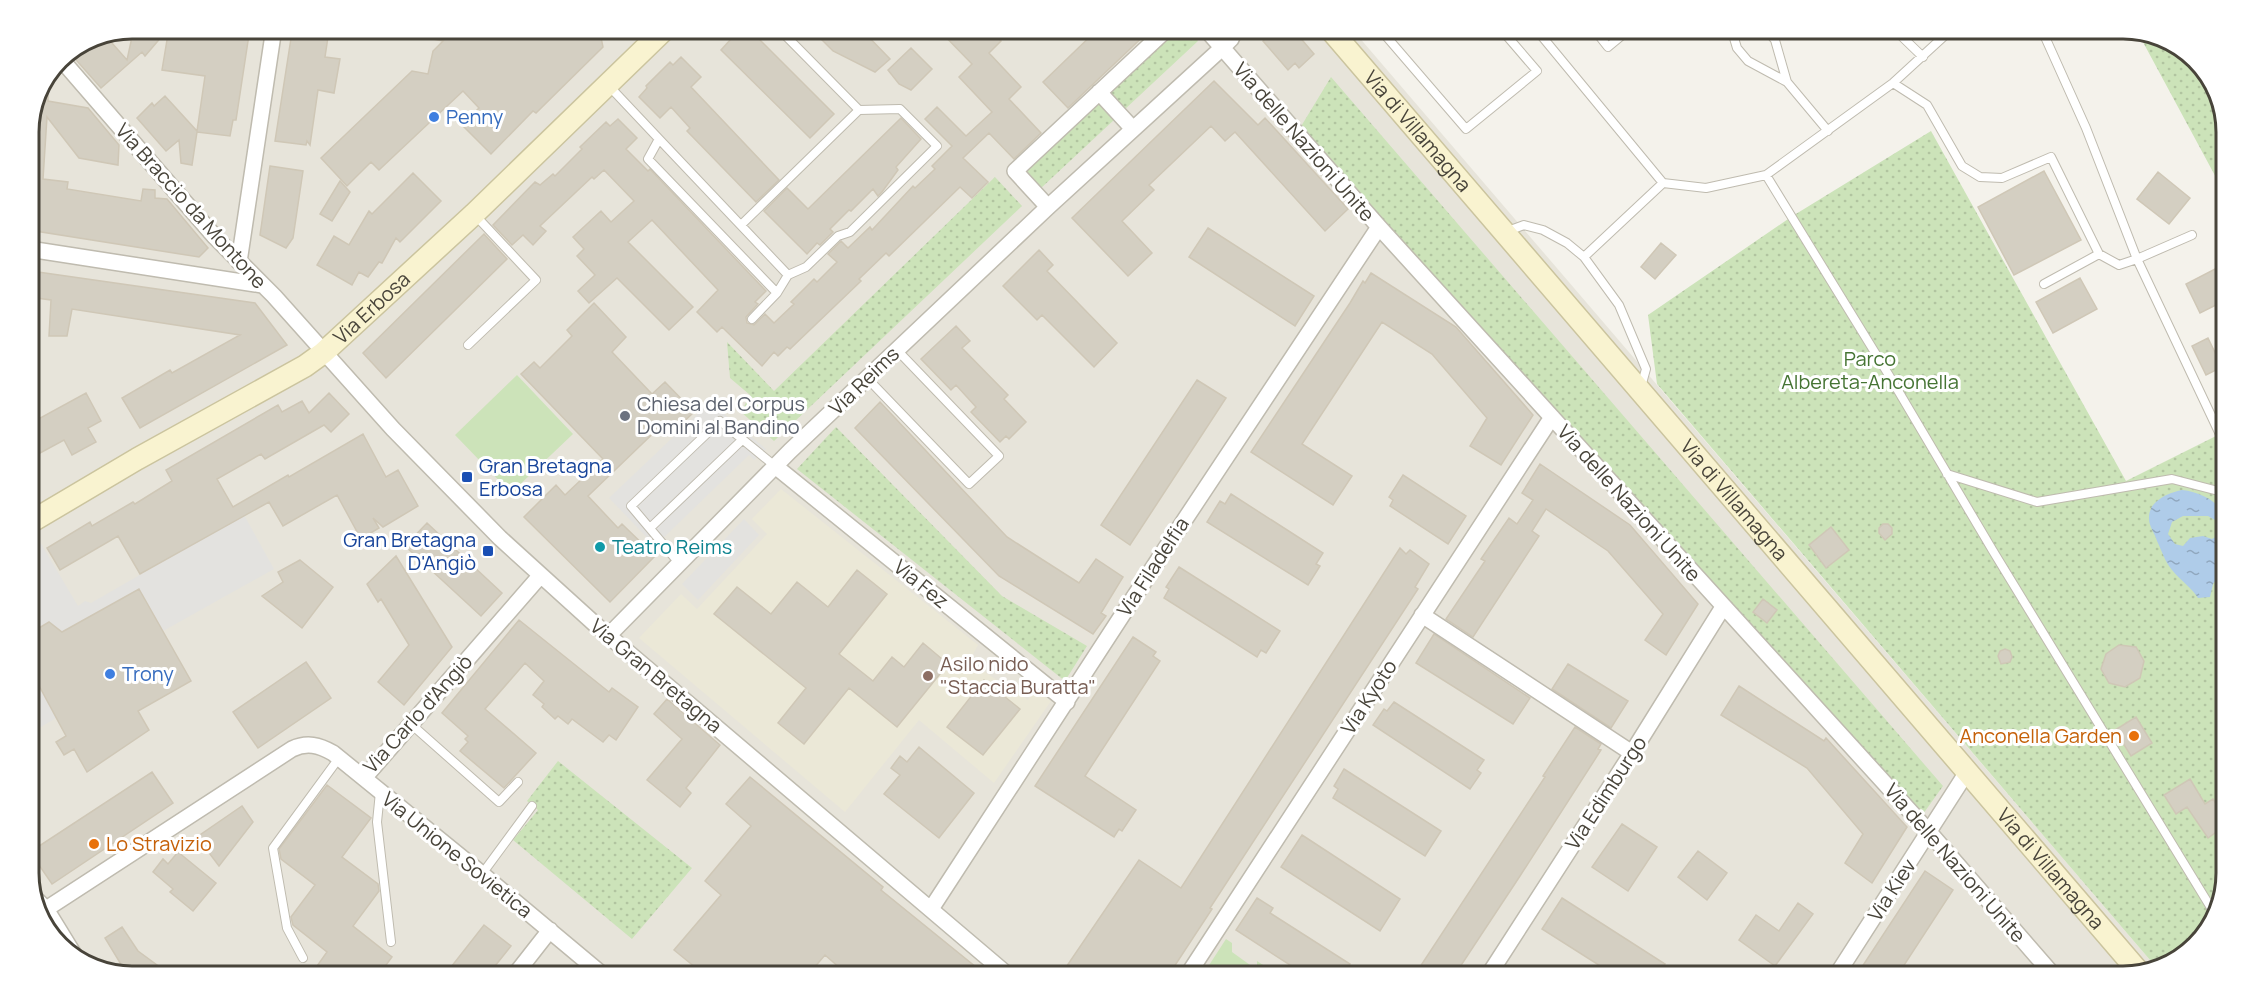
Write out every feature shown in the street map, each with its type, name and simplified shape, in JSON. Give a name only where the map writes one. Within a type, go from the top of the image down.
[{"type":"main road","name":"Via Erbosa","points":[[39,517],[137,459],[305,366],[323,353],[474,214],[655,39]]},
{"type":"main road","name":"Via di Villamagna","points":[[1338,39],[2133,965]]},
{"type":"street","points":[[239,262],[272,39]]},
{"type":"street","points":[[1048,207],[1015,171],[1156,39]]},
{"type":"street","name":"Via delle Nazioni Unite","points":[[1214,39],[1379,227],[1929,832],[2045,966]]},
{"type":"street","name":"Via Reims","points":[[609,635],[775,466],[1048,207],[1231,39]]},
{"type":"street","name":"Via Braccio da Montone","points":[[67,66],[214,237],[262,285],[323,353]]},
{"type":"street","points":[[1099,93],[1133,129]]},
{"type":"street","name":"Via Filadelfia","points":[[931,909],[1164,550],[1379,227]]},
{"type":"street","points":[[39,251],[262,285]]},
{"type":"street","name":"Via Gran Bretagna","points":[[323,353],[500,538],[540,576],[997,966]]},
{"type":"street","name":"Via Kyoto","points":[[1194,966],[1552,417]]},
{"type":"street","name":"Via Fez","points":[[775,466],[1067,702]]},
{"type":"street","name":"Via Carlo d'Angiò","points":[[45,904],[292,749],[314,744],[339,758],[364,778],[540,576]]},
{"type":"street","name":"Via Edimburgo","points":[[1494,966],[1723,607]]},
{"type":"street","points":[[1422,615],[1632,753]]},
{"type":"street","name":"Via Kiev","points":[[1842,966],[1967,772]]},
{"type":"street","name":"Via Unione Sovietica","points":[[364,778],[592,966]]},
{"type":"street","name":"Via Unione Sovietica","points":[[522,966],[550,930]]},
{"type":"lane","points":[[789,39],[859,110]]},
{"type":"lane","points":[[1388,39],[1466,129],[1537,71],[1509,39]]},
{"type":"lane","points":[[1544,39],[1663,183],[1706,188],[1766,175],[1893,83],[1942,39]]},
{"type":"lane","points":[[1602,39],[1608,47],[1618,39]]},
{"type":"lane","points":[[1734,39],[1737,48],[1748,61],[1787,82],[1828,131]]},
{"type":"lane","points":[[1774,39],[1787,82]]},
{"type":"lane","points":[[1904,39],[1923,57]]},
{"type":"lane","points":[[2046,39],[2086,128],[2137,259],[2216,426]]},
{"type":"lane","points":[[1893,83],[1927,105],[1962,166],[1980,177],[2002,178],[2051,157],[2099,254],[2119,265],[2192,235]]},
{"type":"lane","points":[[608,85],[788,275]]},
{"type":"lane","points":[[741,225],[859,110],[900,109],[937,146],[850,232],[838,236],[806,267],[788,275],[777,293],[752,319]]},
{"type":"lane","points":[[659,139],[648,159],[777,293]]},
{"type":"lane","points":[[1766,175],[2210,906]]},
{"type":"lane","points":[[1584,256],[1663,183]]},
{"type":"lane","points":[[468,345],[536,280],[474,214]]},
{"type":"lane","points":[[1503,232],[1524,225],[1543,230],[1567,243],[1584,256],[1619,305],[1646,369],[1640,392]]},
{"type":"lane","points":[[2044,284],[2099,254]]},
{"type":"lane","points":[[867,378],[969,484],[999,456],[897,350]]},
{"type":"lane","points":[[679,563],[631,506],[720,421],[775,466]]},
{"type":"lane","points":[[650,528],[742,440]]},
{"type":"lane","points":[[1947,474],[2037,502],[2172,479],[2216,490]]},
{"type":"lane","points":[[412,725],[499,802],[518,782]]},
{"type":"lane","points":[[303,958],[287,928],[273,848],[339,758]]},
{"type":"lane","points":[[380,792],[377,822],[391,942]]},
{"type":"lane","points":[[483,874],[532,806]]},
{"type":"shaded area","points":[[132,39],[1361,39],[2151,961],[2123,966],[132,966],[114,964],[85,954],[75,947],[55,925],[44,903],[39,879],[39,126],[42,108],[58,75],[85,51],[114,41]]},
{"type":"shaded area","points":[[710,402],[766,449],[754,460],[749,455],[655,546],[609,498]]},
{"type":"shaded area","points":[[781,489],[978,645],[969,662],[1028,700],[1034,690],[1051,701],[994,783],[919,720],[845,812],[639,638],[681,594],[697,609],[767,534],[752,519]]},
{"type":"shaded area","points":[[244,515],[274,569],[163,631],[139,589],[62,632],[48,622],[39,628],[39,543],[78,606],[85,601],[91,603]]},
{"type":"shaded area","points":[[744,519],[759,535],[698,600],[682,584]]},
{"type":"shaded area","points":[[39,686],[56,718],[39,728]]},
{"type":"green space","points":[[1162,39],[1196,39],[1198,41],[1124,110],[1107,91]]},
{"type":"green space","points":[[2143,41],[2159,46],[2180,58],[2204,85],[2213,108],[2216,126],[2216,177]]},
{"type":"green space","points":[[1331,77],[1943,786],[1923,814],[1300,128]]},
{"type":"green space","points":[[1098,102],[1115,119],[1040,189],[1025,172]]},
{"type":"green space","name":"Parco Albereta-Anconella","points":[[1931,131],[2126,481],[2216,436],[2216,873],[2214,891],[2204,920],[2184,943],[2164,956],[2151,961],[1657,384],[1648,315],[1791,217]]},
{"type":"green space","points":[[995,177],[1022,206],[774,441],[741,412],[750,395],[730,378],[727,342],[774,391]]},
{"type":"green space","points":[[517,375],[573,434],[511,493],[455,435]]},
{"type":"green space","points":[[836,427],[1002,596],[1087,646],[1065,681],[797,469]]},
{"type":"green space","points":[[558,761],[692,868],[632,939],[513,840],[538,810],[527,801]]},
{"type":"green space","points":[[1226,939],[1232,943],[1232,952],[1251,966],[1208,966]]},
{"type":"water","points":[[2177,491],[2189,491],[2216,504],[2216,522],[2208,516],[2183,516],[2172,522],[2168,534],[2175,544],[2183,546],[2190,538],[2203,536],[2212,539],[2216,537],[2216,580],[2210,597],[2198,598],[2165,560],[2149,519],[2152,507],[2165,496]]},
{"type":"building","points":[[132,39],[160,39],[145,56],[142,52],[101,88],[75,59],[85,51],[111,42],[127,60]]},
{"type":"building","points":[[167,39],[248,39],[236,120],[233,120],[230,136],[197,132],[192,165],[181,163],[179,140],[166,151],[137,118],[152,103],[154,106],[165,96],[197,131],[205,76],[162,70]]},
{"type":"building","points":[[291,39],[328,39],[325,57],[340,59],[334,93],[318,90],[310,145],[307,141],[306,145],[275,141]]},
{"type":"building","points":[[433,39],[601,39],[603,47],[536,113],[533,111],[491,154],[462,125],[479,108],[463,91],[379,170],[371,162],[347,186],[321,158],[412,71],[428,74],[433,51],[443,41]]},
{"type":"building","points":[[731,39],[759,39],[834,114],[810,138],[721,50]]},
{"type":"building","points":[[821,39],[871,39],[890,59],[875,72],[833,51]]},
{"type":"building","points":[[948,39],[999,39],[1001,41],[989,53],[1021,87],[1009,99],[1041,133],[1014,159],[989,133],[963,158],[988,182],[972,198],[960,187],[889,256],[886,253],[859,279],[861,281],[790,349],[787,347],[778,356],[774,352],[762,366],[722,327],[717,332],[697,312],[718,290],[652,220],[628,242],[693,307],[669,330],[617,278],[589,303],[578,291],[595,275],[577,256],[584,249],[573,237],[601,211],[611,222],[634,201],[604,170],[594,179],[592,177],[540,226],[546,231],[533,245],[523,235],[512,245],[493,225],[535,182],[540,185],[553,174],[555,176],[606,122],[610,126],[618,119],[637,138],[626,149],[648,171],[650,169],[766,291],[755,302],[758,304],[746,317],[747,323],[754,325],[765,314],[774,323],[794,304],[791,302],[814,279],[817,282],[837,262],[828,254],[841,241],[848,248],[870,227],[872,230],[913,186],[915,188],[935,169],[932,166],[952,146],[925,119],[937,107],[966,136],[992,112],[959,77],[972,64]]},
{"type":"building","points":[[1088,39],[1140,39],[1068,108],[1043,82]]},
{"type":"building","points":[[1265,39],[1301,39],[1314,54],[1299,68],[1295,63],[1288,70],[1263,41]]},
{"type":"building","points":[[911,48],[932,69],[911,90],[899,84],[888,70]]},
{"type":"building","points":[[681,57],[701,77],[691,87],[779,180],[756,202],[687,131],[690,128],[671,107],[660,118],[639,97],[647,88],[646,86],[670,62],[673,65]]},
{"type":"building","points":[[1214,81],[1258,125],[1265,118],[1348,209],[1325,231],[1235,132],[1225,141],[1211,126],[1149,185],[1154,190],[1122,221],[1152,253],[1128,276],[1072,218]]},
{"type":"building","points":[[48,93],[48,101],[88,108],[119,145],[118,165],[79,158],[47,117],[43,179],[68,182],[67,189],[141,201],[143,189],[155,190],[155,198],[167,199],[208,248],[199,257],[39,232],[39,126],[42,108]]},
{"type":"building","points":[[901,118],[921,139],[896,167],[898,170],[882,192],[878,196],[873,189],[830,229],[833,232],[820,245],[817,243],[807,254],[764,211],[787,188],[808,209]]},
{"type":"building","points":[[270,166],[303,171],[293,238],[286,248],[260,235]]},
{"type":"building","points":[[2044,171],[2081,240],[2014,275],[1978,207]]},
{"type":"building","points":[[2158,172],[2190,198],[2169,224],[2137,199]]},
{"type":"building","points":[[413,173],[441,201],[400,242],[396,238],[382,263],[379,262],[368,277],[359,272],[352,285],[317,265],[334,236],[349,245],[369,211],[372,214]]},
{"type":"building","points":[[340,181],[350,192],[332,221],[320,214]]},
{"type":"building","points":[[1208,228],[1314,296],[1295,326],[1189,257]]},
{"type":"building","points":[[484,234],[507,259],[386,378],[363,353]]},
{"type":"building","points":[[1661,243],[1676,255],[1655,279],[1641,267]]},
{"type":"building","points":[[1039,250],[1053,265],[1047,271],[1117,343],[1094,367],[1042,315],[1037,320],[1003,286]]},
{"type":"building","points":[[2216,269],[2216,305],[2200,313],[2186,284]]},
{"type":"building","points":[[39,272],[255,303],[287,345],[140,428],[122,398],[170,370],[172,373],[240,335],[72,309],[67,336],[49,336],[51,300],[39,298]]},
{"type":"building","points":[[1371,273],[1456,327],[1533,415],[1501,465],[1470,446],[1487,418],[1432,354],[1382,322],[1302,444],[1352,476],[1333,505],[1251,452],[1363,281],[1365,283]]},
{"type":"building","points":[[2080,278],[2097,309],[2053,333],[2036,302]]},
{"type":"building","name":"Chiesa del Corpus Domini al Bandino","points":[[594,303],[626,337],[612,352],[652,394],[665,382],[694,412],[675,430],[666,421],[588,496],[618,528],[622,524],[655,556],[610,602],[524,517],[556,485],[565,495],[603,459],[521,374],[534,362],[540,368],[572,336],[567,330]]},
{"type":"building","points":[[956,326],[970,341],[962,348],[1008,395],[1004,399],[1026,422],[1009,439],[1006,436],[1000,442],[971,412],[976,407],[956,385],[951,390],[921,359]]},
{"type":"building","points":[[2208,338],[2216,355],[2216,370],[2206,375],[2192,346]]},
{"type":"building","points":[[1197,380],[1226,398],[1130,545],[1101,525]]},
{"type":"building","points":[[86,393],[101,421],[88,428],[96,442],[72,455],[64,440],[39,454],[39,419]]},
{"type":"building","points":[[329,393],[349,414],[331,432],[324,425],[265,459],[261,454],[217,479],[233,507],[363,434],[386,477],[398,470],[418,506],[383,527],[373,518],[379,528],[361,539],[337,495],[283,526],[269,502],[140,574],[118,536],[60,570],[47,548],[90,522],[92,526],[133,502],[135,504],[172,481],[166,470],[278,405],[282,412],[302,401],[309,413]]},
{"type":"building","points":[[880,402],[1007,537],[1079,583],[1096,559],[1123,577],[1101,613],[1106,616],[1093,634],[999,576],[855,428]]},
{"type":"building","points":[[1540,464],[1630,525],[1698,604],[1666,655],[1645,640],[1663,614],[1608,551],[1546,509],[1532,531],[1539,536],[1473,637],[1446,619],[1485,561],[1481,559],[1509,518],[1517,524],[1533,500],[1522,493]]},
{"type":"building","points":[[1403,475],[1466,516],[1448,544],[1390,506],[1393,500],[1389,497]]},
{"type":"building","points":[[1231,494],[1323,553],[1316,564],[1320,566],[1308,585],[1207,522],[1220,501],[1225,504]]},
{"type":"building","points":[[427,523],[502,593],[481,616],[405,546]]},
{"type":"building","points":[[1883,524],[1888,524],[1892,528],[1892,534],[1885,540],[1879,533],[1879,528]]},
{"type":"building","points":[[1831,527],[1849,550],[1826,568],[1809,545]]},
{"type":"building","points":[[1400,548],[1406,554],[1410,550],[1429,564],[1415,587],[1418,589],[1175,966],[1067,966],[1139,860],[1181,888]]},
{"type":"building","points":[[396,556],[452,647],[404,705],[378,682],[409,645],[381,599],[378,602],[367,584]]},
{"type":"building","points":[[300,560],[333,587],[302,628],[262,596],[283,582],[278,572]]},
{"type":"building","points":[[1179,567],[1280,631],[1266,653],[1261,650],[1257,657],[1164,598],[1169,589],[1166,587]]},
{"type":"building","points":[[857,570],[887,594],[839,654],[873,681],[892,657],[904,667],[923,643],[948,664],[897,727],[849,688],[804,744],[778,723],[806,688],[714,614],[737,587],[771,614],[797,582],[828,607]]},
{"type":"building","name":"Trony","points":[[139,589],[191,681],[138,711],[149,730],[87,772],[74,749],[64,755],[56,742],[66,736],[39,686],[39,628],[49,622],[62,632]]},
{"type":"building","points":[[1763,599],[1777,610],[1767,623],[1753,612]]},
{"type":"building","points":[[519,620],[609,692],[612,688],[638,707],[616,740],[609,735],[603,742],[572,719],[568,724],[558,716],[555,719],[542,707],[544,704],[533,695],[544,681],[525,663],[485,709],[536,753],[504,788],[460,751],[468,742],[465,739],[468,736],[442,713]]},
{"type":"building","points":[[1434,634],[1530,698],[1513,724],[1416,663]]},
{"type":"building","points":[[1133,637],[1156,652],[1153,656],[1160,661],[1085,776],[1136,810],[1122,831],[1119,829],[1114,837],[1035,786]]},
{"type":"building","points":[[2119,645],[2136,647],[2144,661],[2140,678],[2125,687],[2109,683],[2101,669],[2106,654]]},
{"type":"building","points":[[2005,649],[2010,651],[2012,657],[2010,662],[2001,664],[1998,656],[2000,651]]},
{"type":"building","points":[[306,662],[331,698],[258,748],[233,712]]},
{"type":"building","points":[[1568,664],[1628,701],[1611,728],[1552,689]]},
{"type":"building","points":[[984,680],[1020,709],[983,755],[947,727]]},
{"type":"building","points":[[1739,686],[1824,741],[1826,738],[1907,827],[1872,883],[1845,863],[1863,834],[1807,768],[1721,715]]},
{"type":"building","points":[[667,699],[720,745],[686,788],[691,793],[680,807],[647,780],[682,739],[654,714]]},
{"type":"building","points":[[1394,702],[1484,760],[1477,770],[1481,773],[1470,789],[1373,725],[1384,709],[1387,711]]},
{"type":"building","name":"Anconella Garden","points":[[2136,717],[2152,743],[2131,756],[2115,730]]},
{"type":"building","points":[[1575,727],[1601,744],[1598,749],[1601,750],[1461,966],[1421,966],[1545,777],[1543,776]]},
{"type":"building","points":[[919,747],[974,793],[939,838],[884,794],[900,775],[891,768],[900,756],[907,762]]},
{"type":"building","points":[[1344,769],[1441,831],[1425,856],[1333,798],[1338,789],[1334,786]]},
{"type":"building","points":[[152,772],[173,803],[52,884],[39,865],[39,846]]},
{"type":"building","points":[[750,777],[883,887],[881,890],[975,966],[838,966],[825,955],[816,966],[694,966],[674,950],[721,895],[705,881],[751,826],[726,804]]},
{"type":"building","points":[[2190,779],[2205,804],[2213,799],[2216,804],[2216,832],[2208,838],[2187,807],[2176,814],[2164,795]]},
{"type":"building","points":[[327,785],[371,818],[342,857],[378,884],[379,891],[353,926],[392,957],[385,966],[317,966],[327,952],[293,925],[291,917],[315,885],[281,859],[279,849]]},
{"type":"building","points":[[242,806],[253,822],[219,866],[197,837]]},
{"type":"building","points":[[1622,824],[1657,847],[1628,891],[1592,867]]},
{"type":"building","points":[[1302,835],[1400,899],[1380,931],[1281,867]]},
{"type":"building","points":[[1698,851],[1727,873],[1707,900],[1678,877]]},
{"type":"building","points":[[178,852],[216,883],[193,911],[170,892],[173,889],[153,872],[163,859],[168,864]]},
{"type":"building","points":[[1925,871],[1953,890],[1904,966],[1863,966]]},
{"type":"building","points":[[1257,898],[1273,908],[1270,913],[1350,964],[1349,966],[1292,966],[1236,930]]},
{"type":"building","points":[[1562,898],[1665,964],[1664,966],[1600,966],[1542,929]]},
{"type":"building","points":[[1798,903],[1813,914],[1775,966],[1739,940],[1756,915],[1779,931]]},
{"type":"building","points":[[484,925],[511,946],[495,966],[452,966]]},
{"type":"building","points":[[122,927],[138,951],[158,966],[121,965],[105,938]]},
{"type":"place","name":"Penny","points":[[434,117]]},
{"type":"place","name":"Chiesa del Corpus Domini al Bandino","points":[[625,416]]},
{"type":"place","name":"Gran Bretagna Erbosa","points":[[467,477]]},
{"type":"place","name":"Teatro Reims","points":[[600,547]]},
{"type":"place","name":"Gran Bretagna D'Angiò","points":[[488,551]]},
{"type":"place","name":"Trony","points":[[110,674]]},
{"type":"place","name":"Asilo nido \"Staccia Buratta\"","points":[[928,676]]},
{"type":"place","name":"Anconella Garden","points":[[2134,736]]},
{"type":"place","name":"Lo Stravizio","points":[[94,844]]}]
